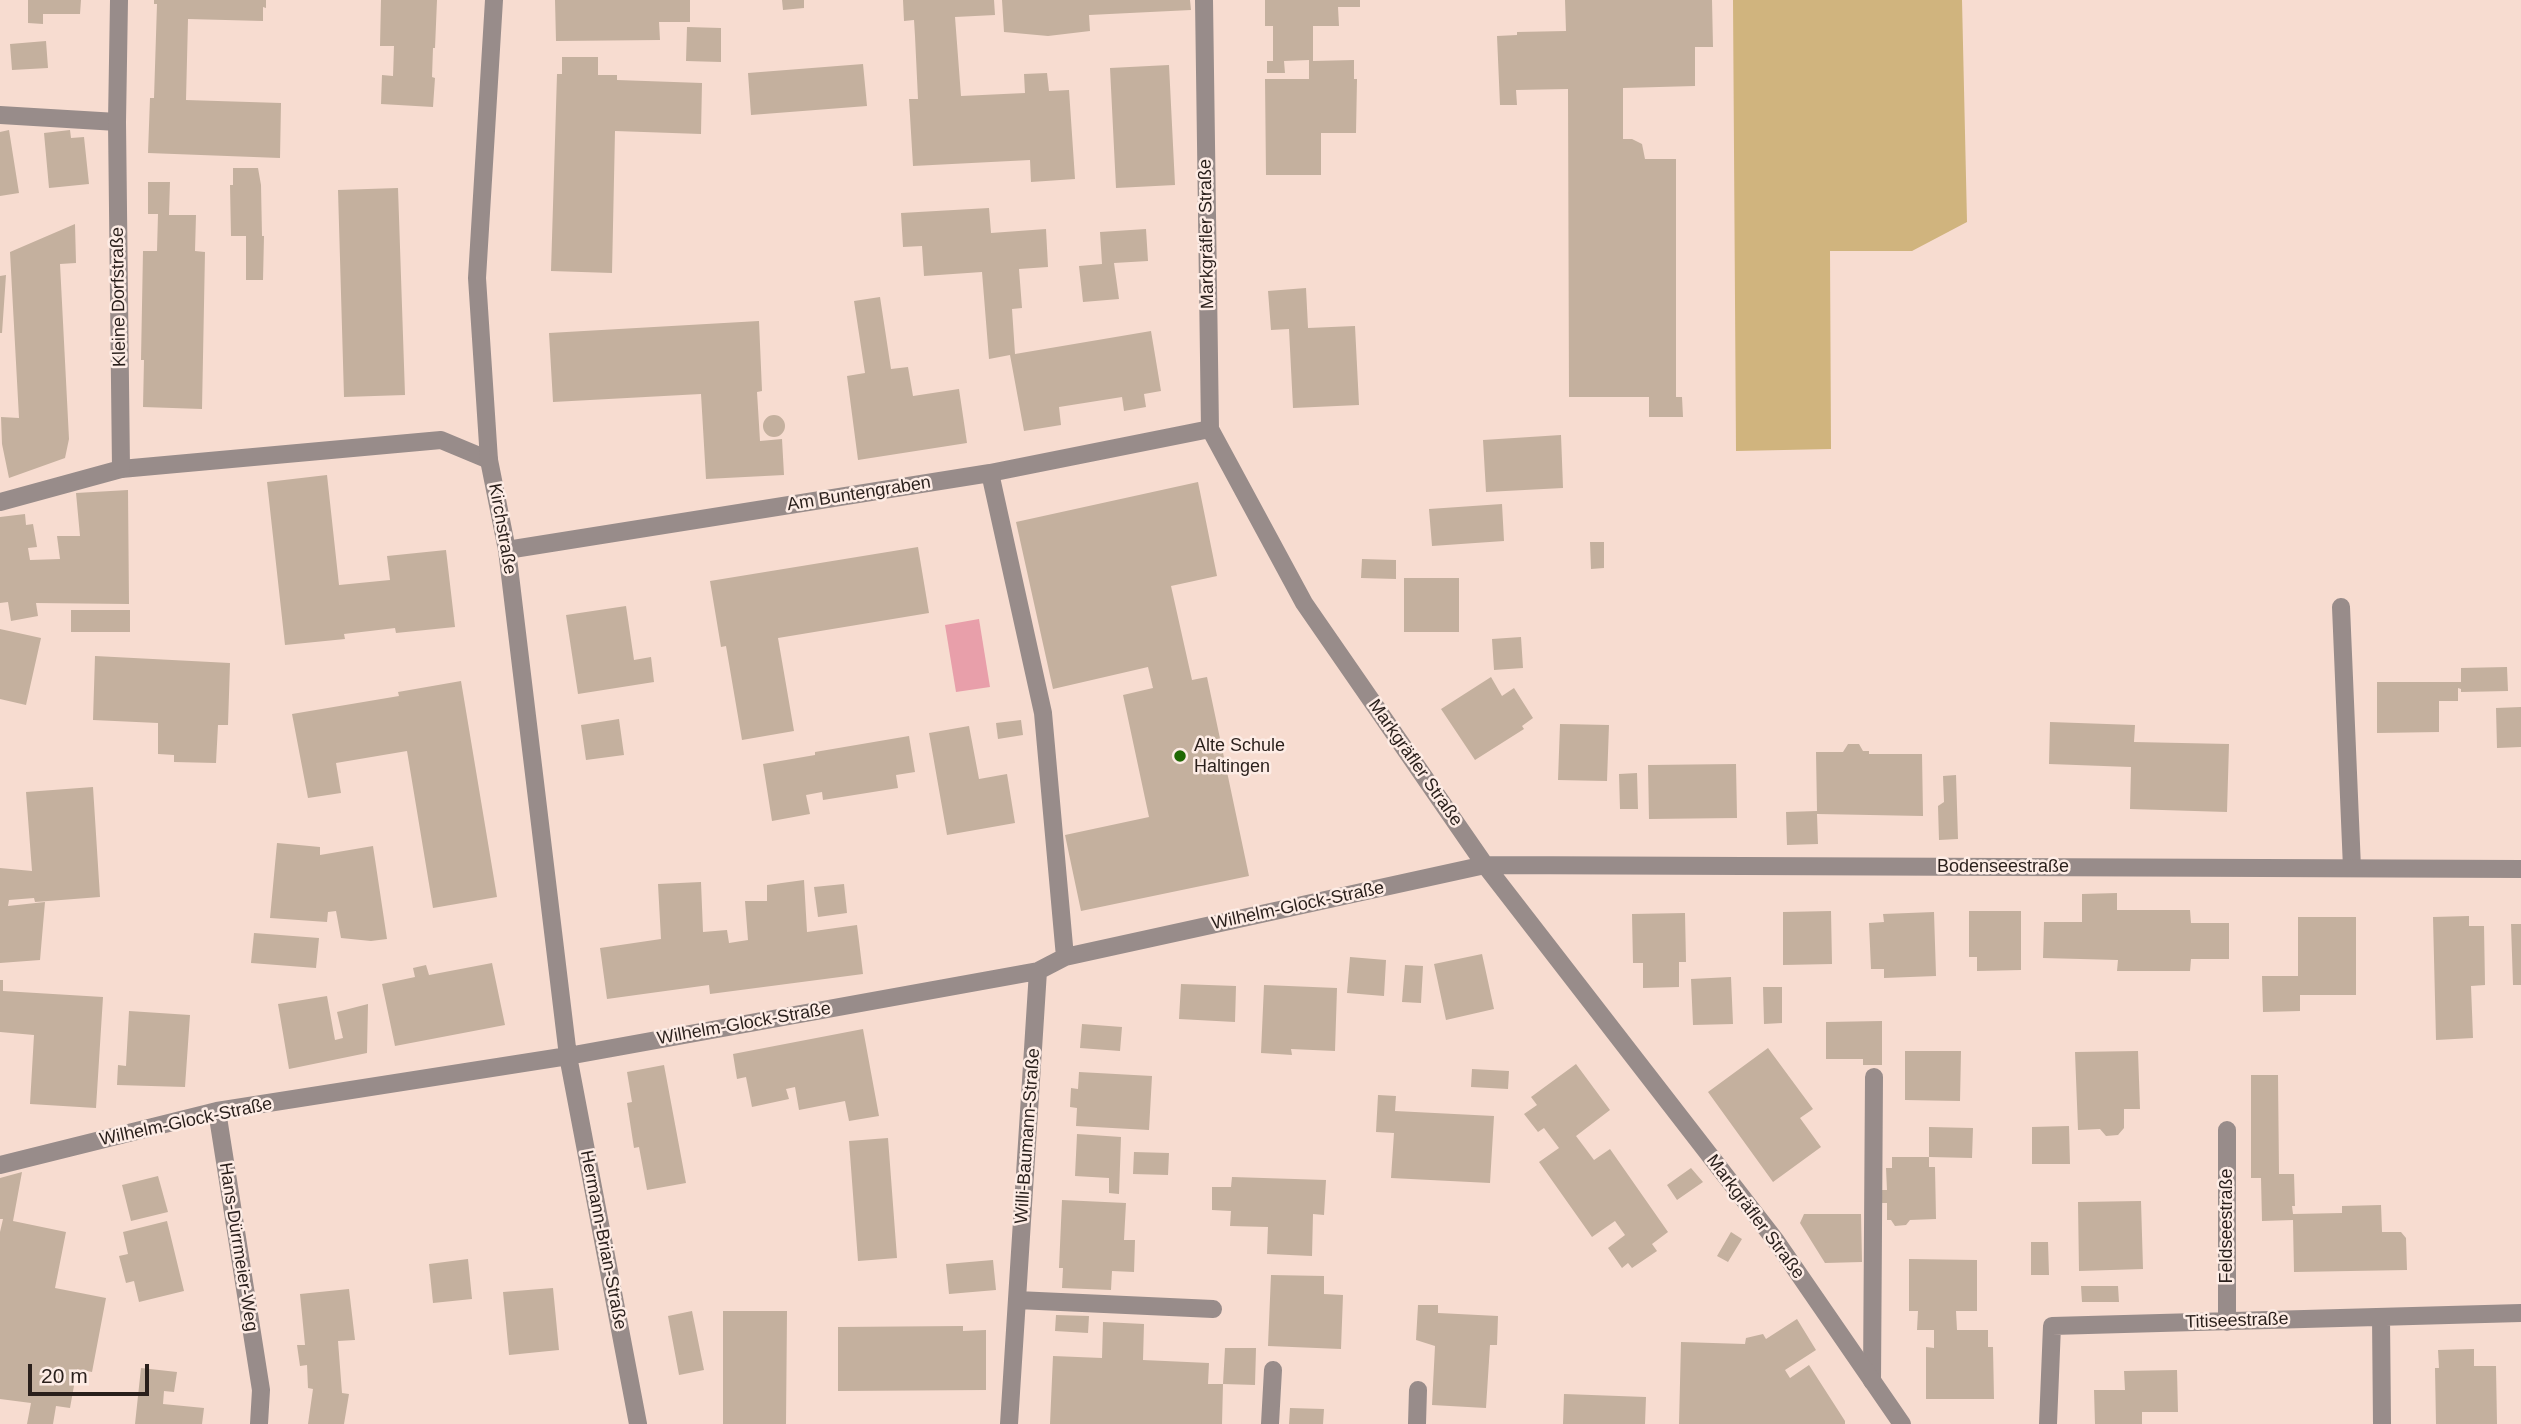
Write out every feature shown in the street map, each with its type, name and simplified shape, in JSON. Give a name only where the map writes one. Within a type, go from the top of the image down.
[{"type":"street","name":"Kleine Dorfstraße","points":[[119,0],[117,122],[121,469]]},
{"type":"street","name":"Kirchstraße","points":[[494,0],[477,278],[489,460],[507,550],[568,1056]]},
{"type":"street","name":"Markgräfler Straße","points":[[1204,0],[1210,429],[1304,603],[1485,865],[1776,1241],[1902,1424]]},
{"type":"street","points":[[0,116],[117,122]]},
{"type":"street","name":"Am Buntengraben","points":[[507,550],[989,473],[1210,429]]},
{"type":"street","points":[[0,502],[121,469],[441,440],[489,460]]},
{"type":"street","points":[[989,473],[1043,713],[1065,957]]},
{"type":"street","points":[[2341,607],[2351,868]]},
{"type":"street","name":"Bodenseestraße","points":[[1485,865],[2521,869]]},
{"type":"street","name":"Wilhelm-Glock-Straße","points":[[0,1166],[217,1111],[568,1056],[1038,971],[1065,957],[1485,865]]},
{"type":"street","name":"Willi-Baumann-Straße","points":[[1009,1424],[1038,971]]},
{"type":"street","name":"Hermann-Brian-Straße","points":[[568,1056],[638,1424]]},
{"type":"street","points":[[1872,1381],[1874,1077]]},
{"type":"street","name":"Hans-Dürrmeier-Weg","points":[[217,1111],[261,1390],[259,1424]]},
{"type":"street","name":"Feldseestraße","points":[[2227,1130],[2227,1322]]},
{"type":"street","points":[[1017,1300],[1213,1309]]},
{"type":"street","name":"Titiseestraße","points":[[2048,1424],[2052,1326],[2521,1314]]},
{"type":"street","points":[[2381,1317],[2382,1424]]},
{"type":"street","points":[[1270,1424],[1273,1370]]},
{"type":"street","points":[[1417,1424],[1418,1390]]},
{"type":"shaded area","points":[[1733,0],[1962,0],[1967,222],[1912,251],[1830,251],[1831,449],[1736,451]]},
{"type":"shaded area","points":[[979,619],[990,687],[956,692],[945,625]]},
{"type":"building","points":[[28,0],[81,0],[80,14],[43,14],[43,24],[28,23]]},
{"type":"building","points":[[154,0],[266,0],[263,21],[188,19],[186,100],[281,103],[280,158],[148,153],[150,98],[154,98],[157,4],[154,4]]},
{"type":"building","points":[[381,0],[437,0],[433,48],[433,107],[381,104],[382,75],[393,76],[394,46],[380,46]]},
{"type":"building","points":[[555,0],[690,0],[690,22],[659,22],[660,40],[556,41]]},
{"type":"building","points":[[782,0],[804,0],[804,8],[783,10]]},
{"type":"building","points":[[903,0],[994,0],[995,15],[955,17],[961,96],[1025,93],[1024,74],[1047,73],[1049,91],[1069,90],[1075,179],[1031,182],[1030,160],[913,166],[909,99],[918,99],[915,36],[914,20],[904,21]]},
{"type":"building","points":[[1002,0],[1190,0],[1191,10],[1089,15],[1090,31],[1048,36],[1004,32]]},
{"type":"building","points":[[1265,0],[1360,0],[1360,7],[1338,7],[1339,26],[1313,26],[1313,61],[1354,60],[1354,79],[1357,79],[1356,133],[1321,133],[1321,175],[1266,175],[1265,79],[1309,79],[1309,60],[1284,61],[1285,73],[1267,73],[1267,61],[1273,61],[1273,26],[1265,26]]},
{"type":"building","points":[[1565,0],[1712,0],[1713,47],[1695,47],[1695,86],[1623,88],[1623,139],[1632,139],[1642,144],[1645,159],[1676,159],[1676,397],[1682,397],[1683,417],[1649,417],[1649,397],[1569,397],[1568,89],[1516,90],[1517,105],[1500,105],[1497,36],[1517,35],[1517,32],[1566,31]]},
{"type":"building","points":[[687,27],[721,28],[721,62],[686,61]]},
{"type":"building","points":[[46,41],[48,68],[12,70],[10,44]]},
{"type":"building","points":[[562,57],[598,57],[598,75],[617,75],[617,80],[702,83],[701,134],[615,131],[612,273],[551,271],[557,74],[562,74]]},
{"type":"building","points":[[863,64],[867,106],[751,115],[748,73]]},
{"type":"building","points":[[1169,65],[1175,185],[1116,188],[1110,68]]},
{"type":"building","points":[[9,130],[19,193],[0,196],[0,132]]},
{"type":"building","points":[[70,130],[71,138],[84,137],[89,184],[49,188],[44,133]]},
{"type":"building","points":[[233,168],[258,168],[264,236],[263,280],[246,280],[246,236],[231,236],[230,185],[233,185]]},
{"type":"building","points":[[148,182],[170,182],[169,215],[196,215],[195,251],[205,252],[202,409],[143,407],[143,251],[157,251],[158,214],[148,214]]},
{"type":"building","points":[[398,188],[405,395],[344,397],[338,190]]},
{"type":"building","points":[[989,208],[991,233],[1046,229],[1048,267],[1019,269],[1022,308],[1012,309],[1015,354],[1151,331],[1161,391],[1144,394],[1146,407],[1124,411],[1122,397],[1059,407],[1061,425],[1024,431],[1010,355],[989,359],[982,272],[924,276],[922,246],[903,247],[901,213]]},
{"type":"building","points":[[75,224],[76,263],[60,264],[69,439],[65,458],[9,478],[2,444],[1,417],[19,418],[10,252]]},
{"type":"building","points":[[1146,229],[1148,261],[1114,263],[1119,299],[1083,302],[1079,266],[1102,264],[1100,232]]},
{"type":"building","points":[[6,275],[2,333],[0,333],[0,276]]},
{"type":"building","points":[[1306,288],[1308,328],[1355,326],[1359,405],[1293,408],[1289,329],[1271,330],[1268,291]]},
{"type":"building","points":[[880,297],[891,369],[908,367],[913,396],[959,389],[967,443],[858,460],[847,376],[865,373],[854,301]]},
{"type":"building","points":[[759,321],[762,391],[757,392],[760,441],[782,439],[784,475],[706,479],[701,394],[553,402],[549,333]]},
{"type":"building","points":[[770,415],[778,415],[785,422],[785,430],[778,437],[770,437],[763,430],[763,422]]},
{"type":"building","points":[[1561,435],[1563,488],[1486,492],[1483,440]]},
{"type":"building","points":[[327,475],[339,585],[390,580],[387,556],[446,550],[455,627],[396,633],[395,628],[344,634],[345,639],[285,645],[267,482]]},
{"type":"building","points":[[1198,482],[1217,576],[1171,586],[1192,680],[1207,677],[1249,876],[1081,911],[1065,835],[1149,817],[1123,695],[1153,688],[1148,667],[1053,689],[1016,522]]},
{"type":"building","points":[[128,490],[129,604],[36,603],[38,616],[11,621],[8,602],[0,603],[0,517],[25,514],[26,525],[33,524],[37,547],[28,548],[30,560],[60,559],[57,536],[80,536],[76,493]]},
{"type":"building","points":[[1502,504],[1504,541],[1432,546],[1429,509]]},
{"type":"building","points":[[1590,542],[1604,542],[1604,568],[1591,569]]},
{"type":"building","points":[[918,547],[929,613],[778,638],[794,731],[742,740],[726,646],[721,647],[710,581]]},
{"type":"building","points":[[1362,559],[1396,560],[1396,579],[1361,578]]},
{"type":"building","points":[[1404,578],[1459,578],[1459,632],[1404,632]]},
{"type":"building","points":[[626,606],[634,660],[651,657],[654,682],[578,694],[566,615]]},
{"type":"building","points":[[71,610],[130,610],[130,632],[71,632]]},
{"type":"building","points":[[0,629],[41,638],[26,705],[0,699]]},
{"type":"building","points":[[1521,637],[1523,668],[1494,670],[1492,639]]},
{"type":"building","points":[[95,656],[230,663],[228,725],[218,725],[216,763],[174,762],[174,755],[158,754],[158,723],[93,720]]},
{"type":"building","points":[[2507,667],[2508,691],[2461,692],[2458,688],[2458,701],[2439,701],[2439,732],[2377,733],[2377,682],[2461,682],[2461,668]]},
{"type":"building","points":[[1491,677],[1502,696],[1514,688],[1533,718],[1522,726],[1524,729],[1475,760],[1441,709]]},
{"type":"building","points":[[461,681],[497,897],[433,908],[407,751],[336,763],[341,793],[308,798],[292,714],[399,696],[398,692]]},
{"type":"building","points":[[2521,707],[2521,747],[2497,748],[2496,708]]},
{"type":"building","points":[[619,719],[624,755],[586,760],[581,725]]},
{"type":"building","points":[[1021,720],[1023,735],[998,739],[996,723]]},
{"type":"building","points":[[2050,722],[2135,725],[2134,742],[2229,744],[2227,812],[2130,809],[2131,767],[2049,764]]},
{"type":"building","points":[[1560,724],[1609,725],[1607,781],[1558,780]]},
{"type":"building","points":[[969,726],[979,779],[1007,774],[1015,823],[947,835],[929,733]]},
{"type":"building","points":[[909,736],[915,772],[896,775],[898,788],[823,800],[822,792],[806,795],[810,814],[772,821],[763,764]]},
{"type":"building","points":[[1848,744],[1859,744],[1863,751],[1869,751],[1869,754],[1922,754],[1923,816],[1817,814],[1818,844],[1787,845],[1786,812],[1817,811],[1816,752],[1843,752]]},
{"type":"building","points":[[1736,764],[1737,818],[1649,819],[1648,765]]},
{"type":"building","points":[[1637,773],[1638,809],[1620,809],[1619,774]]},
{"type":"building","points":[[1956,775],[1958,839],[1939,840],[1938,806],[1944,802],[1943,776]]},
{"type":"building","points":[[93,787],[100,897],[35,902],[34,898],[9,900],[8,906],[45,902],[40,960],[0,963],[0,868],[32,871],[26,792]]},
{"type":"building","points":[[277,843],[320,847],[320,855],[373,846],[387,939],[371,941],[341,938],[336,911],[328,912],[327,922],[270,918]]},
{"type":"building","points":[[804,880],[807,932],[857,925],[863,974],[710,994],[709,985],[607,999],[600,948],[661,939],[658,884],[701,882],[703,932],[727,930],[729,943],[748,940],[745,901],[767,901],[767,885]]},
{"type":"building","points":[[844,884],[847,913],[818,917],[814,887]]},
{"type":"building","points":[[2117,893],[2117,910],[2190,910],[2191,923],[2229,923],[2229,959],[2191,959],[2190,971],[2117,971],[2118,960],[2043,958],[2044,922],[2082,922],[2082,894]]},
{"type":"building","points":[[1831,911],[1832,964],[1783,965],[1783,912]]},
{"type":"building","points":[[1969,911],[2021,911],[2021,970],[1977,971],[1977,957],[1969,957]]},
{"type":"building","points":[[1934,912],[1936,976],[1884,978],[1884,969],[1871,969],[1869,923],[1884,922],[1883,914]]},
{"type":"building","points":[[1685,913],[1686,962],[1679,962],[1679,987],[1643,988],[1643,963],[1633,963],[1632,914]]},
{"type":"building","points":[[2469,916],[2469,926],[2484,926],[2485,985],[2471,986],[2473,1038],[2436,1040],[2433,917]]},
{"type":"building","points":[[2298,917],[2356,917],[2356,995],[2300,995],[2300,1011],[2263,1012],[2262,976],[2298,976]]},
{"type":"building","points":[[2511,924],[2521,924],[2521,985],[2513,985]]},
{"type":"building","points":[[254,933],[319,938],[316,968],[251,963]]},
{"type":"building","points":[[1482,954],[1494,1009],[1446,1020],[1434,964]]},
{"type":"building","points":[[1350,957],[1386,960],[1384,996],[1347,993]]},
{"type":"building","points":[[492,963],[505,1025],[395,1046],[382,984],[415,977],[413,968],[426,965],[429,975]]},
{"type":"building","points":[[1405,965],[1423,966],[1421,1003],[1402,1002]]},
{"type":"building","points":[[1731,977],[1733,1024],[1693,1025],[1691,979]]},
{"type":"building","points":[[0,980],[3,980],[3,991],[103,997],[96,1108],[30,1104],[34,1035],[0,1032]]},
{"type":"building","points":[[1181,984],[1236,986],[1235,1022],[1179,1019]]},
{"type":"building","points":[[1264,985],[1337,988],[1335,1051],[1291,1049],[1292,1055],[1261,1053]]},
{"type":"building","points":[[1763,987],[1782,987],[1782,1023],[1764,1024]]},
{"type":"building","points":[[327,996],[335,1040],[343,1038],[337,1012],[368,1004],[367,1053],[289,1069],[278,1004]]},
{"type":"building","points":[[129,1011],[190,1015],[185,1087],[117,1085],[118,1065],[126,1066]]},
{"type":"building","points":[[1882,1021],[1882,1065],[1863,1065],[1863,1059],[1826,1059],[1826,1022]]},
{"type":"building","points":[[1082,1024],[1122,1027],[1120,1051],[1080,1048]]},
{"type":"building","points":[[863,1029],[879,1116],[849,1121],[845,1101],[799,1110],[795,1087],[786,1089],[789,1099],[752,1107],[746,1077],[737,1079],[733,1054]]},
{"type":"building","points":[[1768,1048],[1813,1109],[1800,1118],[1821,1147],[1773,1182],[1708,1092]]},
{"type":"building","points":[[1905,1051],[1961,1051],[1960,1101],[1905,1100]]},
{"type":"building","points":[[2138,1051],[2140,1109],[2124,1109],[2124,1128],[2118,1135],[2106,1136],[2100,1129],[2078,1130],[2075,1052]]},
{"type":"building","points":[[1576,1064],[1610,1110],[1576,1136],[1594,1160],[1610,1149],[1668,1232],[1652,1244],[1657,1251],[1632,1268],[1628,1263],[1622,1268],[1608,1248],[1625,1235],[1615,1221],[1592,1237],[1539,1162],[1559,1148],[1544,1128],[1538,1132],[1524,1114],[1537,1105],[1531,1097]]},
{"type":"building","points":[[664,1065],[686,1183],[647,1190],[639,1147],[634,1148],[627,1103],[632,1102],[627,1072]]},
{"type":"building","points":[[1472,1069],[1509,1071],[1508,1089],[1471,1087]]},
{"type":"building","points":[[1079,1072],[1152,1076],[1149,1130],[1076,1126],[1077,1108],[1070,1107],[1071,1088],[1078,1089]]},
{"type":"building","points":[[2251,1075],[2278,1075],[2279,1174],[2294,1174],[2293,1214],[2342,1213],[2342,1206],[2381,1205],[2382,1232],[2401,1232],[2406,1238],[2407,1270],[2294,1272],[2293,1220],[2262,1221],[2261,1178],[2251,1178]]},
{"type":"building","points":[[1378,1095],[1396,1096],[1395,1111],[1494,1116],[1490,1183],[1391,1178],[1394,1133],[1376,1132]]},
{"type":"building","points":[[2069,1126],[2070,1164],[2032,1164],[2032,1127]]},
{"type":"building","points":[[1929,1127],[1973,1128],[1972,1158],[1929,1157]]},
{"type":"building","points":[[1077,1134],[1121,1137],[1119,1194],[1109,1193],[1109,1178],[1075,1176]]},
{"type":"building","points":[[888,1138],[897,1258],[858,1261],[849,1141]]},
{"type":"building","points":[[1134,1152],[1169,1153],[1168,1175],[1133,1174]]},
{"type":"building","points":[[1892,1157],[1929,1157],[1929,1167],[1935,1167],[1936,1219],[1910,1220],[1906,1225],[1895,1226],[1891,1220],[1887,1220],[1887,1203],[1880,1203],[1879,1190],[1887,1190],[1886,1168],[1892,1168]]},
{"type":"building","points":[[1691,1168],[1703,1182],[1677,1200],[1667,1185]]},
{"type":"building","points":[[22,1172],[13,1221],[66,1232],[55,1288],[106,1298],[92,1372],[77,1369],[70,1408],[56,1406],[53,1424],[27,1424],[31,1403],[0,1399],[0,1232],[3,1219],[0,1219],[0,1178]]},
{"type":"building","points":[[158,1176],[168,1212],[131,1221],[122,1185]]},
{"type":"building","points":[[1232,1177],[1326,1180],[1324,1215],[1313,1214],[1312,1256],[1267,1254],[1268,1227],[1230,1226],[1231,1211],[1212,1210],[1212,1187],[1231,1187]]},
{"type":"building","points":[[1062,1200],[1126,1203],[1124,1240],[1135,1240],[1134,1272],[1112,1271],[1111,1290],[1062,1288],[1063,1268],[1059,1268]]},
{"type":"building","points":[[2141,1201],[2143,1269],[2079,1271],[2078,1202]]},
{"type":"building","points":[[1804,1214],[1861,1214],[1862,1262],[1825,1263],[1800,1223]]},
{"type":"building","points":[[167,1221],[184,1291],[139,1302],[134,1281],[126,1283],[119,1256],[128,1254],[123,1232]]},
{"type":"building","points":[[1731,1232],[1742,1239],[1728,1262],[1717,1256]]},
{"type":"building","points":[[2031,1242],[2048,1242],[2049,1275],[2031,1275]]},
{"type":"building","points":[[468,1259],[472,1299],[433,1303],[429,1264]]},
{"type":"building","points":[[1909,1259],[1977,1260],[1977,1311],[1956,1311],[1957,1330],[1988,1330],[1988,1347],[1993,1347],[1994,1399],[1926,1399],[1926,1347],[1934,1348],[1934,1330],[1917,1330],[1918,1311],[1909,1311]]},
{"type":"building","points":[[993,1260],[996,1290],[949,1294],[946,1264]]},
{"type":"building","points":[[1271,1275],[1324,1276],[1324,1294],[1343,1295],[1341,1349],[1268,1346]]},
{"type":"building","points":[[2081,1286],[2118,1286],[2119,1302],[2082,1302]]},
{"type":"building","points":[[553,1288],[559,1350],[509,1355],[503,1292]]},
{"type":"building","points":[[349,1289],[355,1340],[338,1341],[342,1393],[349,1394],[344,1424],[308,1424],[313,1389],[308,1388],[307,1365],[300,1366],[297,1345],[305,1345],[300,1294]]},
{"type":"building","points":[[1418,1305],[1438,1305],[1438,1313],[1498,1316],[1497,1345],[1490,1345],[1486,1408],[1432,1405],[1435,1346],[1416,1340]]},
{"type":"building","points":[[692,1311],[704,1370],[679,1375],[668,1316]]},
{"type":"building","points":[[723,1311],[787,1311],[786,1424],[723,1424]]},
{"type":"building","points":[[1056,1315],[1089,1316],[1088,1333],[1055,1331]]},
{"type":"building","points":[[1797,1319],[1816,1350],[1785,1370],[1790,1378],[1809,1365],[1845,1424],[1679,1424],[1681,1342],[1745,1344],[1746,1338],[1763,1334],[1766,1339]]},
{"type":"building","points":[[1103,1322],[1144,1324],[1143,1360],[1209,1363],[1208,1384],[1223,1384],[1222,1424],[1050,1424],[1053,1356],[1102,1358]]},
{"type":"building","points":[[963,1326],[963,1331],[986,1330],[986,1390],[838,1391],[838,1327]]},
{"type":"building","points":[[1225,1348],[1256,1348],[1255,1385],[1223,1384]]},
{"type":"building","points":[[2474,1349],[2474,1366],[2496,1366],[2497,1424],[2436,1424],[2435,1368],[2439,1368],[2438,1350]]},
{"type":"building","points":[[141,1368],[177,1372],[174,1392],[164,1391],[163,1404],[204,1408],[202,1424],[135,1424]]},
{"type":"building","points":[[2177,1370],[2178,1412],[2142,1412],[2142,1424],[2095,1424],[2094,1390],[2125,1390],[2124,1371]]},
{"type":"building","points":[[1564,1394],[1646,1397],[1645,1424],[1563,1424]]},
{"type":"building","points":[[1290,1408],[1324,1409],[1323,1424],[1289,1424]]},
{"type":"place","name":"Alte Schule Haltingen","points":[[1180,756]]}]
